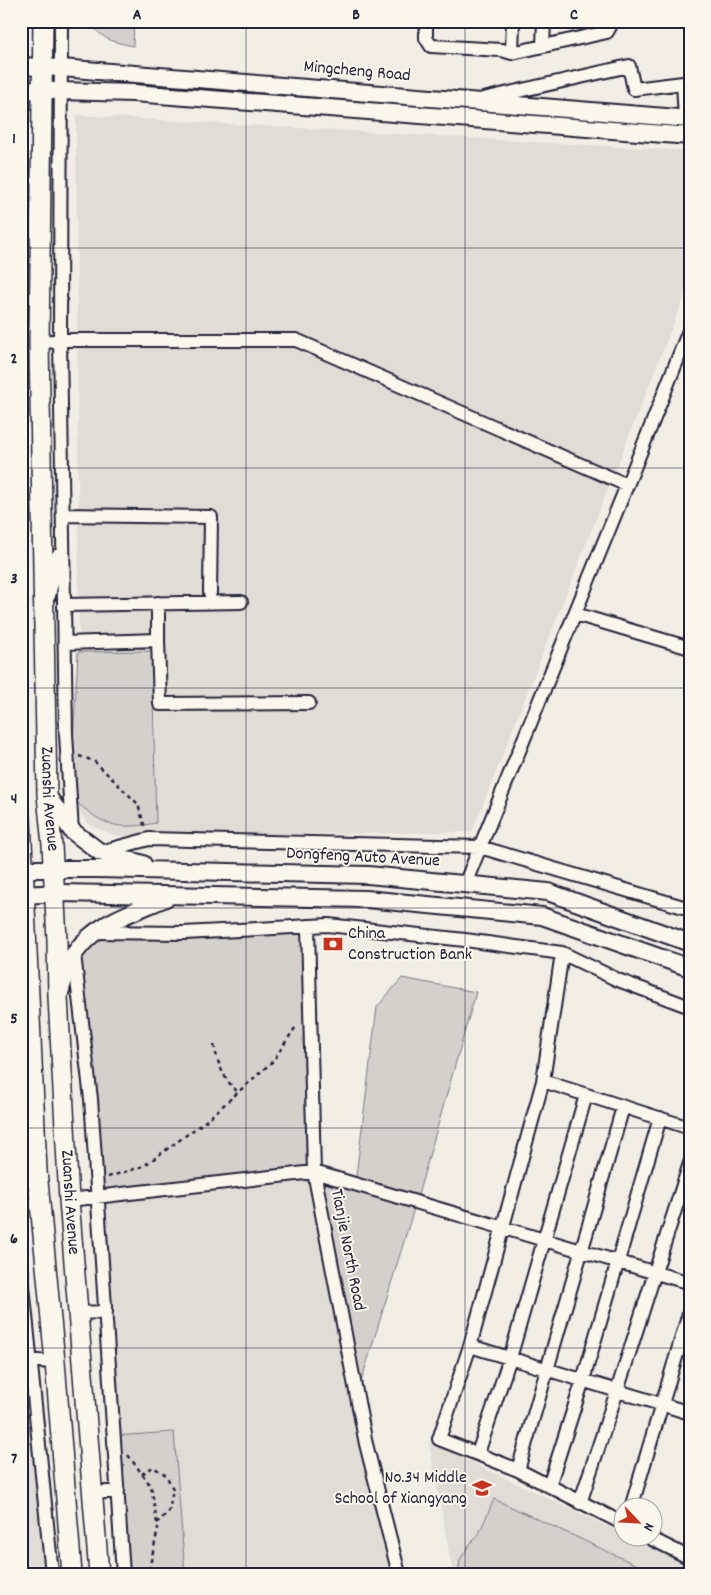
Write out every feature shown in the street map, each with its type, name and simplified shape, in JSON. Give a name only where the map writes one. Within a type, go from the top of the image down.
[{"type":"highway","name":"Zuanshi Avenue","points":[[42,21],[52,67],[39,343],[47,795],[57,940],[58,997],[69,1200],[99,1574]]},
{"type":"highway","name":"Zuanshi Avenue","points":[[21,820],[25,966],[36,1163],[55,1362],[72,1574]]},
{"type":"main road","name":"Mingcheng Road","points":[[21,66],[687,118]]},
{"type":"main road","points":[[21,90],[134,93],[690,136]]},
{"type":"main road","points":[[47,795],[72,831],[100,852],[167,871]]},
{"type":"main road","name":"Dongfeng Auto Avenue","points":[[23,869],[368,875],[548,892],[690,943]]},
{"type":"main road","points":[[23,895],[54,893],[366,899],[542,916],[690,968]]},
{"type":"main road","points":[[58,997],[74,954],[93,932],[172,895]]},
{"type":"street","points":[[52,67],[61,21]]},
{"type":"street","points":[[426,21],[426,38],[431,46],[502,50],[512,53],[608,32],[613,21]]},
{"type":"street","points":[[512,21],[512,53]]},
{"type":"street","points":[[543,46],[544,21]]},
{"type":"street","points":[[473,101],[629,66],[634,89],[683,83],[687,118]]},
{"type":"street","points":[[51,92],[60,340],[64,605],[72,831]]},
{"type":"street","points":[[465,884],[690,328]]},
{"type":"street","points":[[39,343],[60,340],[296,340],[627,485]]},
{"type":"street","points":[[677,363],[690,366]]},
{"type":"street","points":[[63,515],[211,517],[210,593]]},
{"type":"street","points":[[44,623],[63,530]]},
{"type":"street","points":[[64,605],[241,602]]},
{"type":"street","points":[[158,603],[160,704],[309,703]]},
{"type":"street","points":[[575,614],[690,648]]},
{"type":"street","points":[[65,643],[158,640]]},
{"type":"street","points":[[100,852],[150,840],[480,847],[690,909]]},
{"type":"street","points":[[93,932],[184,933],[328,925],[465,940],[562,953],[618,980],[690,1007]]},
{"type":"street","name":"Tianjie North Road","points":[[308,926],[314,1172],[366,1444],[400,1574]]},
{"type":"street","points":[[562,953],[543,1081],[470,1346],[440,1439],[518,1470],[614,1519]]},
{"type":"street","points":[[74,954],[91,1099],[98,1180],[123,1574]]},
{"type":"street","points":[[543,1081],[690,1128]]},
{"type":"street","points":[[478,1453],[510,1358],[586,1095]]},
{"type":"street","points":[[518,1470],[623,1107]]},
{"type":"street","points":[[550,1486],[660,1118]]},
{"type":"street","points":[[21,1188],[36,1163]]},
{"type":"street","points":[[580,1503],[690,1163]]},
{"type":"street","points":[[69,1200],[314,1172],[690,1283]]},
{"type":"street","points":[[21,1266],[26,1360],[52,1574]]},
{"type":"street","points":[[635,1498],[690,1310]]},
{"type":"street","points":[[78,1313],[106,1312]]},
{"type":"street","points":[[470,1346],[690,1413]]},
{"type":"street","points":[[26,1360],[55,1362]]},
{"type":"street","points":[[93,1493],[118,1491]]},
{"type":"street","points":[[664,1545],[690,1558]]},
{"type":"path","points":[[68,753],[94,761],[138,804],[150,840]]},
{"type":"path","points":[[98,1180],[144,1166],[207,1120],[273,1060],[310,1008]]},
{"type":"path","points":[[214,1045],[217,1060],[228,1083],[238,1092]]},
{"type":"path","points":[[114,1436],[151,1486],[158,1529],[148,1574]]},
{"type":"path","points":[[142,1474],[153,1467],[166,1475],[173,1489],[169,1511],[157,1523]]},
{"type":"shaded area","points":[[88,21],[134,21],[133,46],[108,39]]},
{"type":"shaded area","points":[[76,115],[690,151],[690,282],[472,832],[117,836],[91,826],[77,810],[79,637]]},
{"type":"shaded area","points":[[152,651],[156,823],[118,826],[101,820],[70,797],[78,652]]},
{"type":"shaded area","points":[[308,926],[314,1172],[99,1196],[74,954],[93,932]]},
{"type":"shaded area","points":[[402,978],[476,992],[416,1202],[357,1395],[314,1172],[355,1184],[377,1007]]},
{"type":"shaded area","points":[[314,1172],[399,1574],[124,1574],[99,1196]]},
{"type":"shaded area","points":[[21,1360],[31,1360],[51,1574],[21,1574]]},
{"type":"shaded area","points":[[174,1432],[185,1574],[124,1574],[114,1436]]},
{"type":"shaded area","name":"No.34 Middle School of Xiangyang","points":[[429,1442],[614,1530],[614,1548],[653,1548],[690,1565],[690,1574],[453,1574]]},
{"type":"shaded area","points":[[494,1499],[656,1574],[458,1574],[460,1560],[469,1545],[478,1536]]},
{"type":"place","name":"China Construction Bank","points":[[333,944]]},
{"type":"place","name":"No.34 Middle School of Xiangyang","points":[[482,1488]]}]
